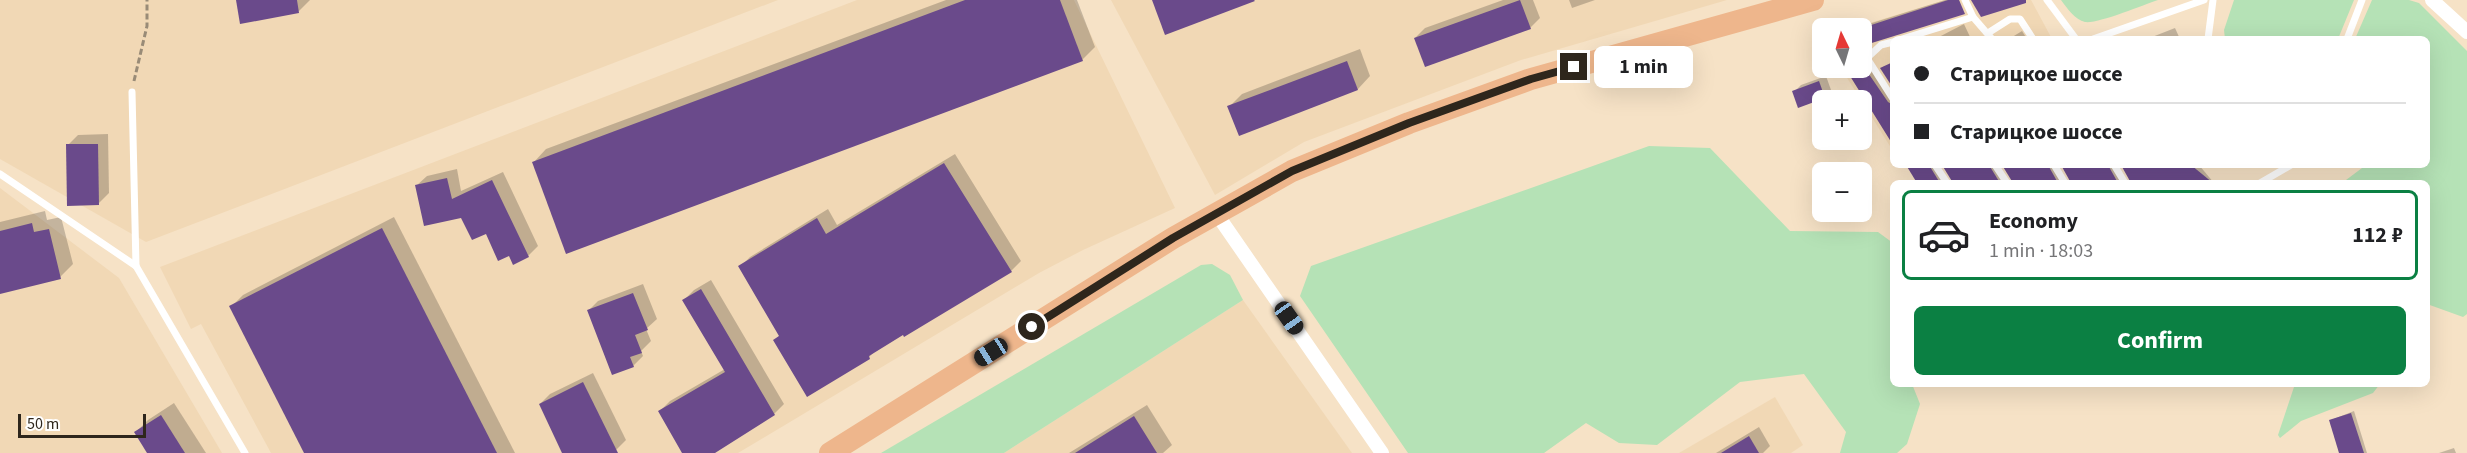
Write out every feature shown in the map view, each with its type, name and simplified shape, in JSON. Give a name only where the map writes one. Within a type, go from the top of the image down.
[{"type":"main road","points":[[830,453],[1216,213],[1292,171],[1409,123],[1531,79],[1813,0]]},
{"type":"street","points":[[2432,0],[2467,32]]},
{"type":"street","points":[[1216,213],[1382,453]]},
{"type":"lane","points":[[1965,0],[1973,17],[1990,36],[2010,19],[2020,19],[2031,36]]},
{"type":"lane","points":[[2047,0],[2074,36]]},
{"type":"lane","points":[[2102,36],[2204,0]]},
{"type":"lane","points":[[2208,36],[2213,0]]},
{"type":"lane","points":[[2348,36],[2362,0]]},
{"type":"lane","points":[[1912,36],[1973,17]]},
{"type":"lane","points":[[1890,43],[1881,45],[1867,58],[1890,94]]},
{"type":"lane","points":[[132,92],[136,266]]},
{"type":"lane","points":[[2265,180],[2286,168]]},
{"type":"lane","points":[[0,174],[136,266],[245,453]]},
{"type":"path","points":[[132,92],[147,27],[147,0]]},
{"type":"shaded area","points":[[0,0],[778,0],[146,242],[0,159]]},
{"type":"shaded area","points":[[857,0],[1074,0],[1175,208],[1039,273],[738,453],[271,453],[201,324],[191,329],[160,267]]},
{"type":"shaded area","points":[[1111,0],[1727,0],[1521,60],[1304,142],[1215,195]]},
{"type":"shaded area","points":[[1945,0],[2031,0],[2050,36],[1890,36],[1890,146],[1872,118],[1872,90],[1855,90],[1847,78],[1872,78],[1872,22]]},
{"type":"shaded area","points":[[0,188],[119,278],[222,453],[0,453]]},
{"type":"shaded area","points":[[1243,300],[1352,453],[1004,453]]},
{"type":"shaded area","points":[[1775,397],[1803,445],[1791,453],[1679,453]]},
{"type":"green space","points":[[2061,0],[2158,0],[2110,17],[2085,22],[2075,16]]},
{"type":"green space","points":[[2234,0],[2354,0],[2339,36],[2225,36],[2224,30]]},
{"type":"green space","points":[[2372,0],[2409,0],[2419,3],[2467,51],[2467,314],[2463,317],[2430,305],[2430,180],[2346,180],[2362,168],[2430,168],[2430,36],[2356,36]]},
{"type":"green space","points":[[1649,146],[1710,148],[1790,231],[1878,232],[1890,241],[1890,387],[1913,387],[1920,404],[1907,444],[1897,453],[1840,453],[1846,432],[1804,374],[1740,382],[1657,445],[1619,443],[1586,423],[1544,453],[1408,453],[1300,296],[1311,266]]},
{"type":"green space","points":[[1212,264],[1230,275],[1243,300],[1004,453],[881,453],[1201,265]]},
{"type":"green space","points":[[2294,387],[2378,387],[2373,393],[2301,421],[2280,438],[2278,435]]},
{"type":"building","points":[[236,0],[297,0],[299,13],[240,24]]},
{"type":"building","points":[[965,0],[1060,0],[1083,61],[566,254],[532,162]]},
{"type":"building","points":[[1152,0],[1254,0],[1255,1],[1165,35]]},
{"type":"building","points":[[1520,0],[1531,29],[1425,67],[1414,38]]},
{"type":"building","points":[[1948,0],[1959,0],[1965,14],[1890,36],[1872,43],[1872,25]]},
{"type":"building","points":[[1971,0],[2026,0],[2026,3],[1981,17]]},
{"type":"building","points":[[1347,61],[1358,90],[1239,136],[1227,106]]},
{"type":"building","points":[[1890,63],[1890,83],[1880,68]]},
{"type":"building","points":[[1851,78],[1872,78],[1890,103],[1890,140],[1872,111],[1872,90],[1859,90]]},
{"type":"building","points":[[1819,81],[1822,90],[1812,90],[1812,103],[1798,108],[1792,91]]},
{"type":"building","points":[[66,144],[98,144],[99,205],[67,206]]},
{"type":"building","points":[[944,163],[1012,272],[904,337],[903,335],[869,356],[870,359],[807,397],[773,340],[779,336],[738,266],[817,218],[826,234]]},
{"type":"building","points":[[1908,168],[1931,168],[1938,180],[1915,180]]},
{"type":"building","points":[[1944,168],[1991,168],[1998,180],[1951,180]]},
{"type":"building","points":[[2004,168],[2050,168],[2056,180],[2011,180]]},
{"type":"building","points":[[2063,168],[2110,168],[2116,180],[2069,180]]},
{"type":"building","points":[[2123,168],[2195,168],[2209,180],[2129,180]]},
{"type":"building","points":[[447,178],[452,199],[492,180],[529,257],[513,265],[509,256],[498,261],[486,234],[472,240],[461,218],[424,226],[415,185]]},
{"type":"building","points":[[32,223],[34,232],[49,229],[61,279],[0,294],[0,231]]},
{"type":"building","points":[[382,228],[497,453],[304,453],[229,306]]},
{"type":"building","points":[[701,289],[775,415],[715,453],[682,453],[658,411],[725,372],[682,300]]},
{"type":"building","points":[[633,293],[648,330],[635,335],[642,353],[630,357],[634,367],[612,375],[587,310]]},
{"type":"building","points":[[583,382],[618,453],[562,453],[539,404]]},
{"type":"building","points":[[2351,413],[2364,453],[2339,453],[2329,420]]},
{"type":"building","points":[[161,415],[185,453],[147,453],[134,432]]},
{"type":"building","points":[[1134,416],[1157,453],[1075,453]]},
{"type":"building","points":[[1749,436],[1759,453],[1721,453]]},
{"type":"route","points":[[1032,327],[1173,238],[1292,171],[1409,123],[1531,79],[1574,67]]}]
